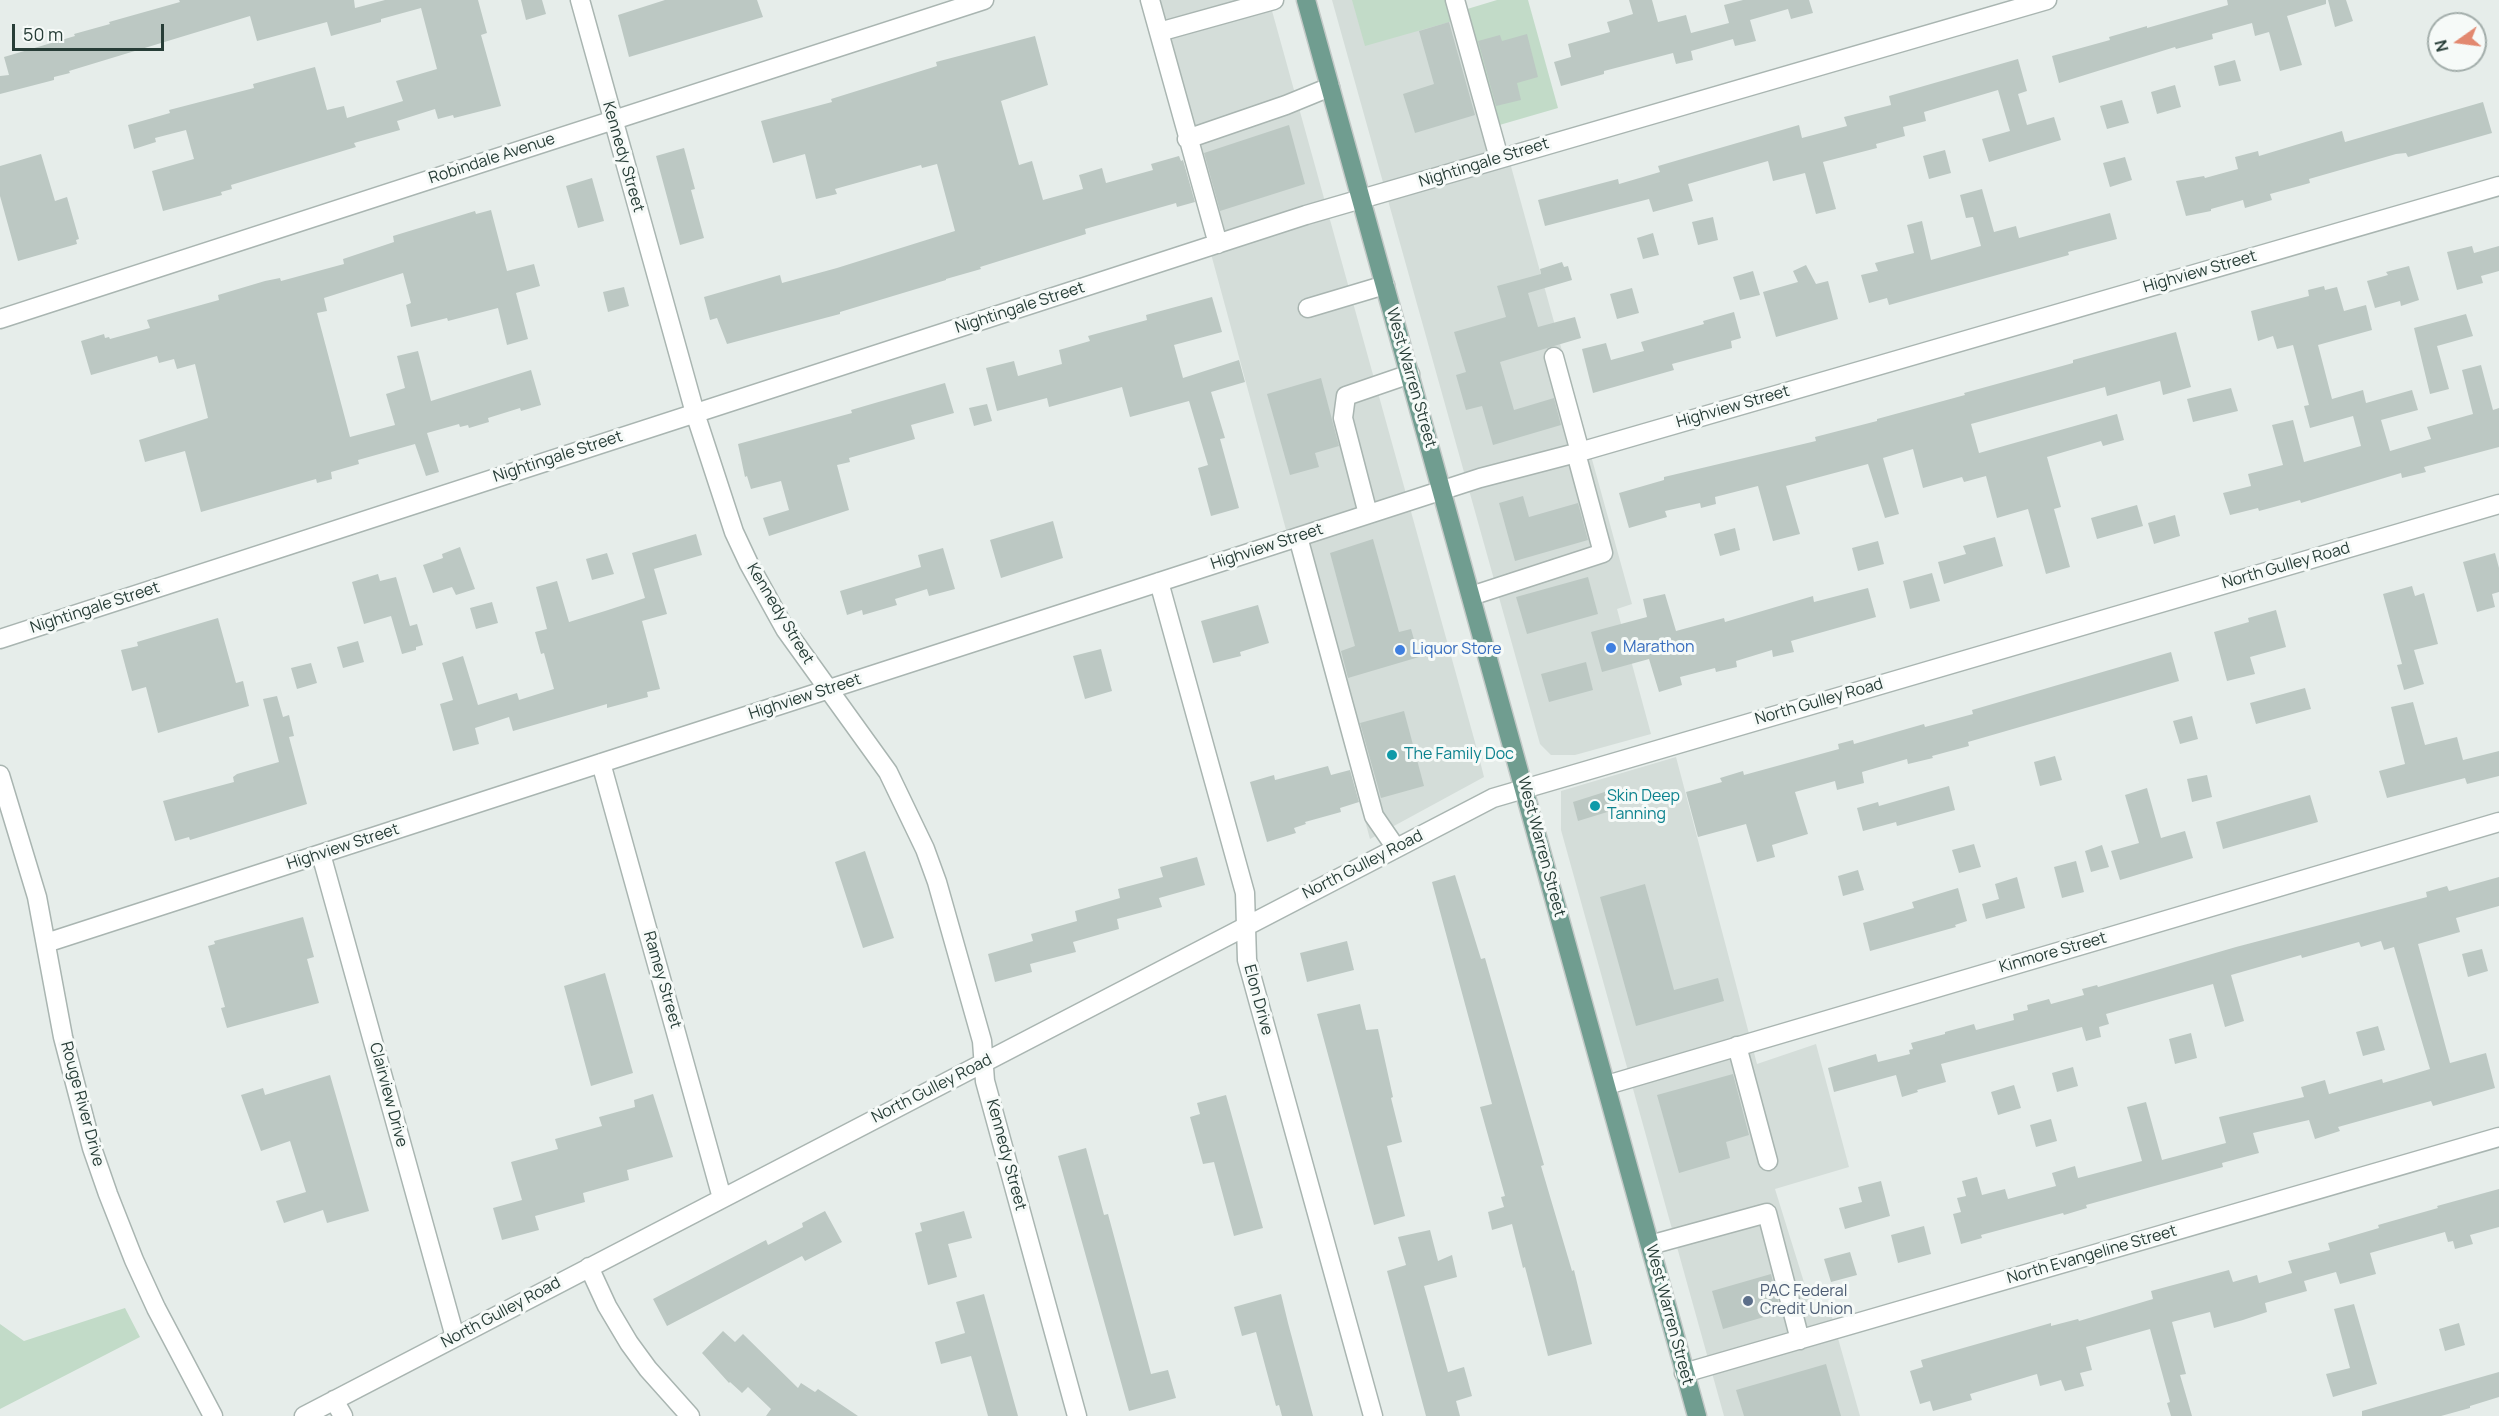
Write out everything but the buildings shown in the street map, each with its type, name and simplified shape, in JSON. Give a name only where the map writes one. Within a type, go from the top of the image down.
[{"type":"main road","name":"West Warren Street","points":[[1306,0],[1697,1416]]},
{"type":"street","name":"Kennedy Street","points":[[580,0],[695,413],[722,498],[749,564],[785,629],[888,772],[925,849],[951,927],[982,1041],[985,1081],[1077,1416]]},
{"type":"street","name":"Robindale Avenue","points":[[0,319],[984,0]]},
{"type":"street","points":[[1150,0],[1218,244]]},
{"type":"street","points":[[1159,32],[1274,0]]},
{"type":"street","points":[[1455,0],[1499,158]]},
{"type":"street","name":"Nightingale Street","points":[[0,639],[1361,199],[2047,0]]},
{"type":"street","points":[[1187,139],[1286,105],[1330,87]]},
{"type":"street","name":"Highview Street","points":[[46,943],[1480,478],[1578,452],[2499,186]]},
{"type":"street","points":[[1308,308],[1385,285]]},
{"type":"street","points":[[1472,596],[1603,553],[1554,357]]},
{"type":"street","points":[[1368,514],[1343,418],[1346,396],[1410,374]]},
{"type":"street","name":"North Gulley Road","points":[[304,1416],[339,1408],[455,1337],[1493,798],[2499,504]]},
{"type":"street","points":[[1298,537],[1374,816],[1396,848]]},
{"type":"street","name":"Elon Drive","points":[[1159,582],[1245,892],[1247,960],[1373,1416]]},
{"type":"street","name":"Ramey Street","points":[[601,763],[722,1198]]},
{"type":"street","name":"Rouge River Drive","points":[[0,775],[37,897],[74,1085],[108,1194],[156,1308],[213,1416]]},
{"type":"street","name":"Kinmore Street","points":[[1606,1085],[2499,822]]},
{"type":"street","name":"Clairview Drive","points":[[321,854],[455,1337]]},
{"type":"street","points":[[1737,1046],[1768,1161]]},
{"type":"street","name":"North Evangeline Street","points":[[1684,1373],[2499,1137]]},
{"type":"street","points":[[1650,1245],[1767,1213],[1800,1340]]},
{"type":"street","points":[[589,1267],[629,1343],[648,1369],[690,1416]]},
{"type":"shaded area","points":[[1142,0],[1269,0],[1478,753],[1484,777],[1370,839]]},
{"type":"shaded area","points":[[1332,0],[1465,0],[1632,604],[1617,609],[1651,734],[1575,755],[1551,755],[1540,744]]},
{"type":"shaded area","points":[[1676,757],[1757,1064],[1816,1044],[1849,1167],[1775,1189],[1812,1308],[1828,1303],[1860,1416],[1724,1416],[1561,830],[1561,791]]},
{"type":"green space","points":[[1352,0],[1447,0],[1453,21],[1365,46]]},
{"type":"green space","points":[[1497,0],[1528,0],[1558,108],[1496,126],[1464,10]]},
{"type":"green space","points":[[125,1308],[140,1337],[0,1409],[0,1324],[24,1341]]},
{"type":"place","name":"Marathon","points":[[1611,648]]},
{"type":"place","name":"Liquor Store","points":[[1400,650]]},
{"type":"place","name":"The Family Doc","points":[[1392,755]]},
{"type":"place","name":"Skin Deep Tanning","points":[[1595,806]]},
{"type":"place","name":"PAC Federal Credit Union","points":[[1748,1301]]}]
